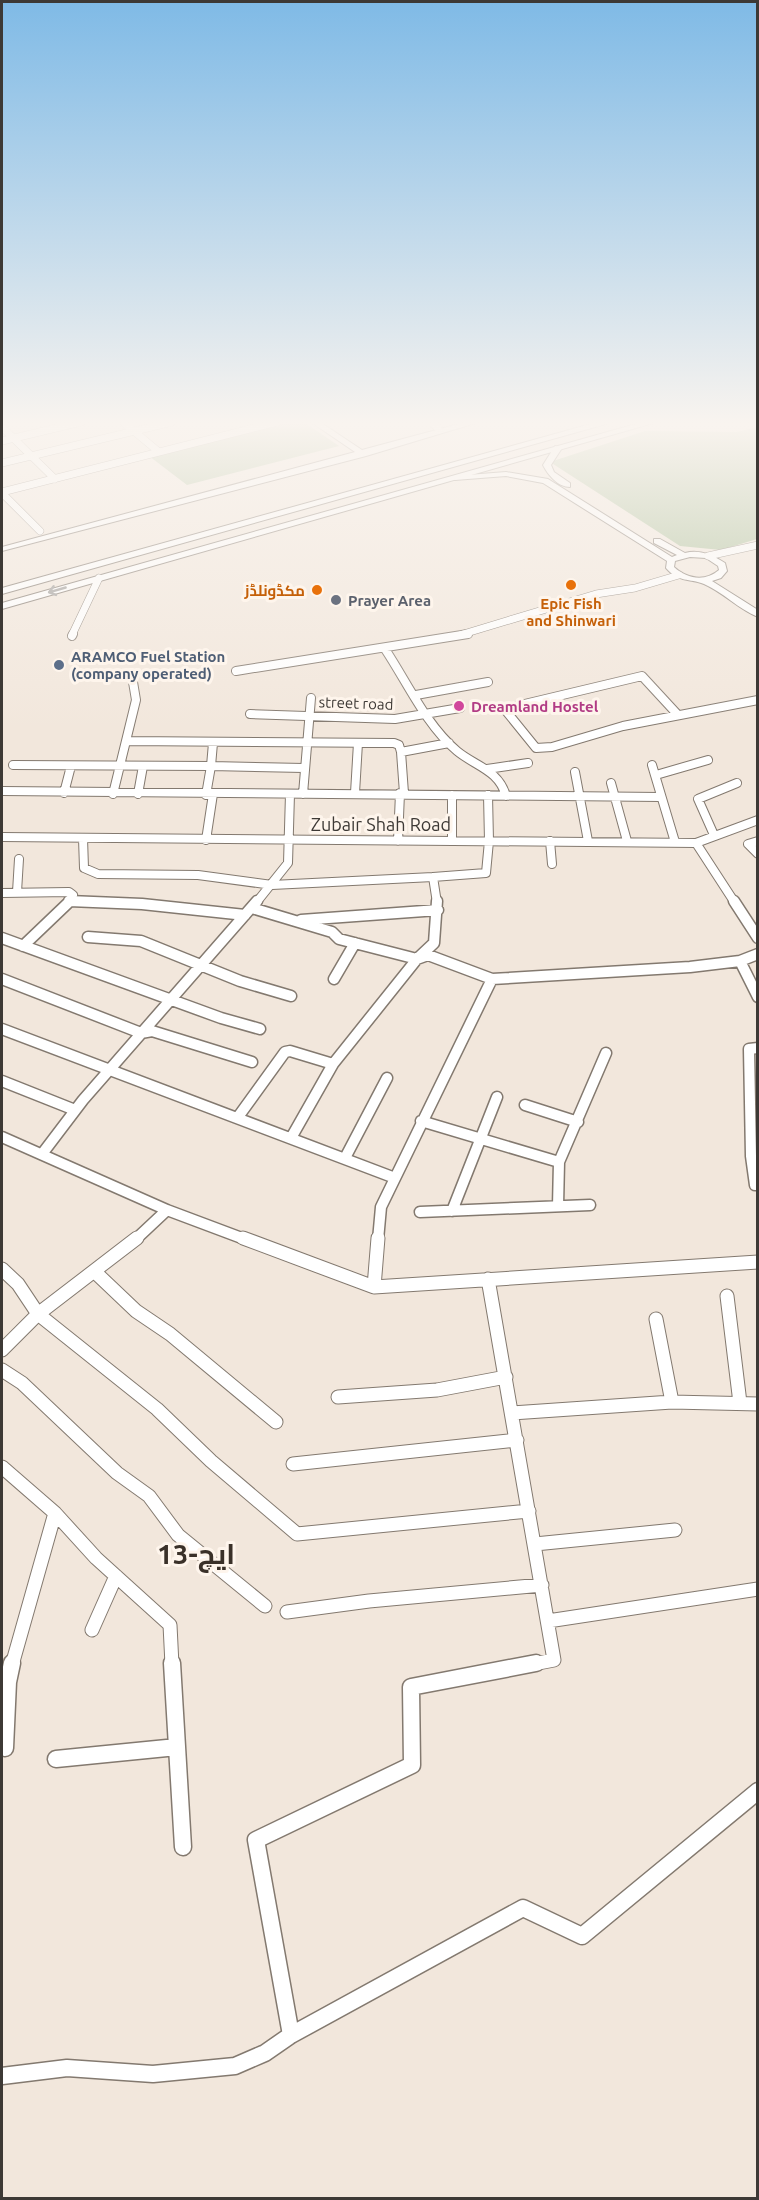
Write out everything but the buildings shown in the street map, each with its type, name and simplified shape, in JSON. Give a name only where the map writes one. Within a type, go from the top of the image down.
[{"type":"highway","points":[[2,591],[240,525]]},
{"type":"highway","points":[[2,606],[289,525]]},
{"type":"main road","points":[[2,541],[64,525]]},
{"type":"main road","points":[[2,549],[94,525]]},
{"type":"main road","points":[[613,525],[671,560]]},
{"type":"main road","points":[[633,525],[682,555]]},
{"type":"main road","points":[[671,560],[682,555],[708,556],[720,562],[724,568],[721,574],[704,580]]},
{"type":"main road","points":[[671,560],[670,568],[679,575],[704,580],[758,614]]},
{"type":"street","points":[[34,525],[40,531]]},
{"type":"street","points":[[708,556],[758,544]]},
{"type":"street","points":[[720,562],[758,551]]},
{"type":"street","points":[[236,671],[385,649],[478,632],[596,594],[635,588],[679,575]]},
{"type":"street","points":[[72,636],[99,578]]},
{"type":"street","points":[[385,649],[449,743],[487,769],[504,785],[506,796]]},
{"type":"street","points":[[113,794],[135,700],[132,676]]},
{"type":"street","points":[[678,715],[642,676],[512,706],[506,711],[529,743],[536,748],[552,747],[622,726],[758,700]]},
{"type":"street","points":[[416,695],[488,682]]},
{"type":"street","points":[[303,794],[311,698]]},
{"type":"street","name":"street road","points":[[250,714],[395,718],[460,708]]},
{"type":"street","points":[[126,741],[394,743],[399,745],[401,752],[402,793],[398,841]]},
{"type":"street","points":[[206,840],[213,743]]},
{"type":"street","points":[[355,793],[358,743]]},
{"type":"street","points":[[401,752],[449,743]]},
{"type":"street","points":[[656,775],[708,760]]},
{"type":"street","points":[[487,769],[528,763]]},
{"type":"street","points":[[13,765],[304,768]]},
{"type":"street","points":[[652,765],[675,842]]},
{"type":"street","points":[[64,793],[71,766]]},
{"type":"street","points":[[138,794],[143,766]]},
{"type":"street","points":[[575,772],[588,841]]},
{"type":"street","points":[[611,783],[627,841]]},
{"type":"street","points":[[714,835],[698,799],[737,783]]},
{"type":"street","points":[[2,791],[113,794],[402,793],[580,798],[661,797]]},
{"type":"street","points":[[42,1154],[75,1110],[199,965],[272,885],[288,863],[290,794]]},
{"type":"street","points":[[452,795],[452,840]]},
{"type":"street","points":[[83,838],[84,868],[98,874],[198,875],[272,885],[486,873],[489,841],[488,795]]},
{"type":"street","name":"Zubair Shah Road","points":[[2,837],[696,843],[758,820]]},
{"type":"street","points":[[550,841],[552,864]]},
{"type":"street","points":[[758,841],[748,844],[758,854]]},
{"type":"street","points":[[696,843],[758,938]]},
{"type":"street","points":[[17,892],[19,859]]},
{"type":"street","points":[[291,1138],[333,1064],[417,959],[434,943],[438,910],[433,877]]},
{"type":"street","points":[[2,893],[69,892],[73,895],[68,903],[23,946]]},
{"type":"street","points":[[68,903],[152,904],[249,911],[295,920],[332,932],[339,939],[417,959],[428,955],[492,979],[740,962],[758,954]]},
{"type":"street","points":[[295,920],[438,910]]},
{"type":"street","points":[[88,937],[141,941],[199,965],[291,996]]},
{"type":"street","points":[[2,938],[260,1029]]},
{"type":"street","points":[[334,979],[355,943]]},
{"type":"street","points":[[740,962],[758,997]]},
{"type":"street","points":[[2,979],[141,1033],[152,1031],[252,1062]]},
{"type":"street","points":[[374,1287],[381,1207],[492,979]]},
{"type":"street","points":[[2,1029],[395,1178]]},
{"type":"street","points":[[758,1048],[749,1048],[751,1156],[755,1185],[758,1185]]},
{"type":"street","points":[[238,1117],[285,1052],[333,1064]]},
{"type":"street","points":[[558,1206],[559,1162],[606,1053]]},
{"type":"street","points":[[345,1158],[387,1078]]},
{"type":"street","points":[[2,1081],[75,1110]]},
{"type":"street","points":[[452,1210],[497,1097]]},
{"type":"street","points":[[525,1105],[578,1122]]},
{"type":"street","points":[[421,1121],[559,1162]]},
{"type":"street","points":[[2,1137],[167,1210],[374,1287],[758,1262]]},
{"type":"street","points":[[420,1212],[590,1205]]},
{"type":"street","points":[[2,1350],[38,1314],[122,1252],[167,1210]]},
{"type":"street","points":[[2,1269],[18,1284],[38,1314],[157,1409],[211,1461],[297,1534],[529,1511]]},
{"type":"street","points":[[95,1272],[136,1311],[170,1334],[276,1422]]},
{"type":"street","points":[[291,2035],[256,1840],[412,1765],[411,1687],[554,1660],[488,1280]]},
{"type":"street","points":[[726,1296],[740,1403]]},
{"type":"street","points":[[656,1319],[672,1402]]},
{"type":"street","points":[[2,1370],[22,1383],[117,1473],[149,1496],[178,1535],[265,1606]]},
{"type":"street","points":[[338,1396],[437,1390],[506,1377]]},
{"type":"street","points":[[512,1413],[672,1402],[758,1404]]},
{"type":"street","points":[[293,1464],[517,1440]]},
{"type":"street","points":[[3,1471],[55,1514],[116,1576],[170,1625],[183,1847]]},
{"type":"street","points":[[5,1748],[8,1682],[22,1622],[55,1514]]},
{"type":"street","points":[[535,1544],[675,1530]]},
{"type":"street","points":[[92,1630],[116,1576]]},
{"type":"street","points":[[287,1612],[542,1585]]},
{"type":"street","points":[[548,1621],[758,1589]]},
{"type":"street","points":[[56,1759],[177,1747]]},
{"type":"street","points":[[2,2076],[67,2068],[153,2074],[235,2066],[265,2053],[291,2035],[524,1908],[582,1936],[758,1791]]},
{"type":"green space","points":[[647,525],[757,525],[757,539],[721,550],[680,546]]},
{"type":"place","name":"Epic Fish and Shinwari","points":[[571,585]]},
{"type":"place","name":"مکڈونلڈز","points":[[317,590]]},
{"type":"place","name":"Prayer Area","points":[[336,600]]},
{"type":"place","name":"ARAMCO Fuel Station (company operated)","points":[[59,665]]},
{"type":"place","name":"Dreamland Hostel","points":[[459,706]]},
{"type":"district","name":"ایچ-13","points":[[196,1553]]}]
